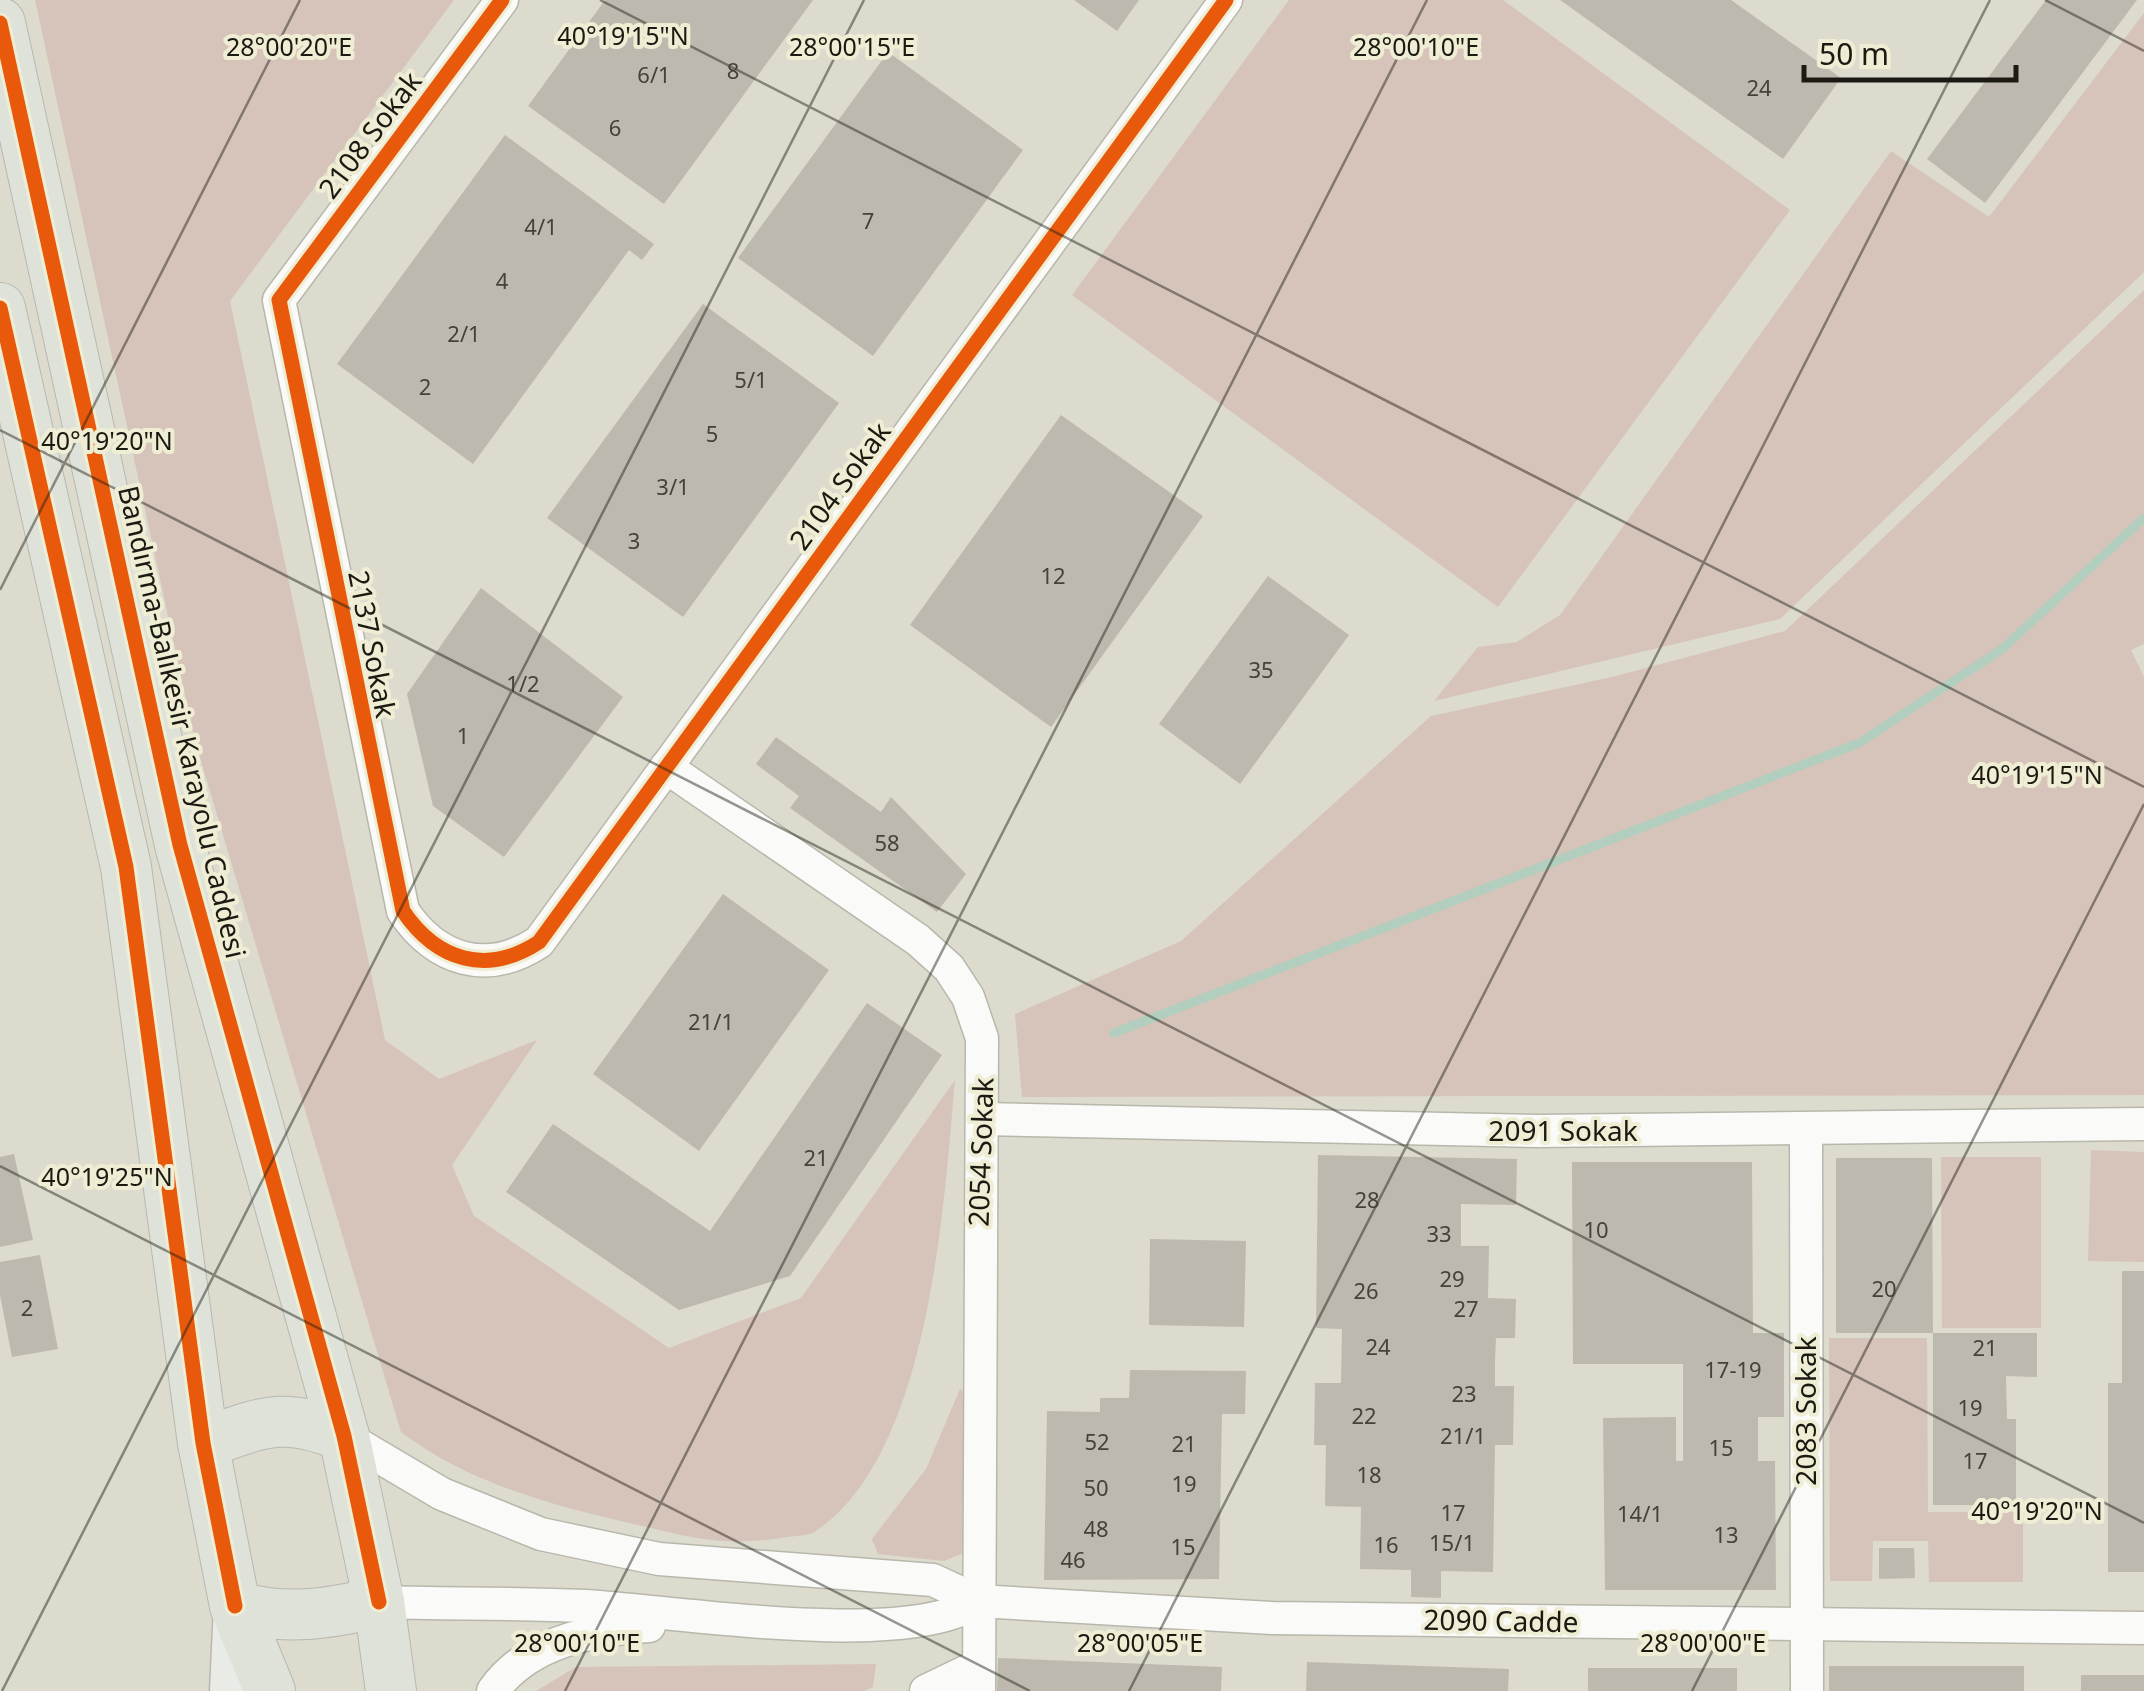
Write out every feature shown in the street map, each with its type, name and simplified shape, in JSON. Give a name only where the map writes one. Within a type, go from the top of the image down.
[{"type":"highway","name":"Bandırma-Balıkesir Karayolu Caddesi","points":[[0,22],[180,845],[344,1436],[379,1602],[391,1691]]},
{"type":"highway","points":[[0,308],[126,868],[204,1443],[234,1606],[270,1691]]},
{"type":"highway","points":[[204,1443],[262,1422],[304,1420],[344,1436]]},
{"type":"highway","points":[[234,1606],[264,1614],[298,1616],[379,1602]]},
{"type":"main road","points":[[230,1691],[234,1606]]},
{"type":"street","name":"2108 Sokak","points":[[279,300],[502,0]]},
{"type":"street","name":"2104 Sokak","points":[[470,962],[501,960],[539,942],[1226,0]]},
{"type":"street","name":"2137 Sokak","points":[[279,300],[399,898],[418,935],[441,952],[470,962]]},
{"type":"street","name":"2054 Sokak","points":[[666,767],[918,940],[949,968],[968,997],[982,1038],[978,1679]]},
{"type":"street","name":"2091 Sokak","points":[[982,1119],[1538,1132],[2144,1124]]},
{"type":"street","name":"2083 Sokak","points":[[1806,1130],[1807,1691]]},
{"type":"street","name":"2090 Cadde","points":[[344,1436],[442,1494],[541,1534],[659,1559],[933,1580],[978,1601],[1272,1618],[2144,1628]]},
{"type":"street","points":[[809,1572],[801,1600],[816,1624]]},
{"type":"street","name":"2090 Cadde","points":[[737,1620],[816,1624],[936,1621],[978,1601]]},
{"type":"street","points":[[379,1602],[586,1606],[737,1620]]},
{"type":"street","points":[[493,1691],[545,1646],[618,1628],[737,1620]]},
{"type":"street","points":[[926,1691],[978,1679]]},
{"type":"shaded area","points":[[35,0],[454,0],[230,301],[385,1040],[439,1079],[537,1040],[452,1165],[474,1216],[669,1348],[801,1298],[955,1080],[936,1257],[907,1388],[884,1446],[854,1495],[813,1533],[729,1541],[695,1538],[607,1518],[484,1479],[401,1432],[195,741]]},
{"type":"shaded area","points":[[1289,0],[1503,0],[1790,210],[1498,607],[1072,295]]},
{"type":"shaded area","points":[[2144,13],[2144,272],[1780,619],[1434,701],[1478,647],[1517,642],[1560,615],[1891,151],[1989,217]]},
{"type":"shaded area","points":[[2144,290],[2144,644],[2131,650],[2144,677],[2144,1095],[1022,1097],[1015,1014],[1181,941],[1431,716],[1616,676],[1785,631]]},
{"type":"shaded area","points":[[2091,1150],[2144,1152],[2144,1262],[2088,1261]]},
{"type":"shaded area","points":[[1941,1157],[2041,1157],[2041,1328],[1942,1328]]},
{"type":"shaded area","points":[[1829,1338],[1927,1338],[1928,1512],[2023,1512],[2023,1582],[1929,1582],[1928,1541],[1873,1541],[1872,1581],[1830,1581]]},
{"type":"shaded area","points":[[960,1389],[968,1395],[966,1552],[944,1561],[878,1554],[872,1539],[926,1469]]},
{"type":"shaded area","points":[[876,1664],[873,1687],[864,1691],[536,1691],[576,1667]]},
{"type":"building","points":[[605,0],[813,0],[664,204],[528,106]]},
{"type":"building","points":[[1074,0],[1139,0],[1117,31]]},
{"type":"building","points":[[1560,0],[1731,0],[1841,78],[1783,159]]},
{"type":"building","points":[[2046,0],[2137,0],[1985,203],[1927,159]]},
{"type":"building","points":[[888,52],[1023,150],[873,356],[738,258]]},
{"type":"building","points":[[505,135],[654,244],[642,260],[629,250],[473,464],[337,364]]},
{"type":"building","points":[[703,304],[839,403],[683,617],[547,518]]},
{"type":"building","points":[[1061,415],[1203,516],[1051,727],[910,625]]},
{"type":"building","points":[[1268,576],[1349,635],[1240,784],[1159,724]]},
{"type":"building","points":[[481,588],[623,697],[504,857],[433,806],[407,694]]},
{"type":"building","points":[[776,737],[881,812],[891,797],[966,874],[937,912],[790,808],[799,796],[756,764]]},
{"type":"building","points":[[723,894],[829,970],[699,1151],[593,1074]]},
{"type":"building","points":[[867,1003],[942,1055],[790,1276],[679,1310],[506,1192],[553,1124],[710,1231]]},
{"type":"building","points":[[14,1154],[33,1240],[0,1247],[0,1157]]},
{"type":"building","points":[[1318,1155],[1517,1159],[1516,1205],[1461,1204],[1461,1246],[1489,1246],[1488,1298],[1516,1299],[1515,1338],[1496,1338],[1495,1361],[1495,1386],[1514,1386],[1513,1445],[1495,1445],[1493,1572],[1441,1571],[1441,1598],[1411,1597],[1411,1570],[1360,1569],[1361,1507],[1325,1506],[1326,1445],[1314,1445],[1315,1383],[1341,1383],[1342,1329],[1316,1328]]},
{"type":"building","points":[[1836,1158],[1932,1158],[1933,1333],[1836,1333]]},
{"type":"building","points":[[1572,1162],[1752,1162],[1753,1333],[1784,1333],[1784,1417],[1758,1417],[1758,1461],[1775,1461],[1776,1590],[1605,1590],[1603,1418],[1676,1417],[1676,1461],[1683,1461],[1683,1364],[1573,1364]]},
{"type":"building","points":[[1150,1239],[1246,1241],[1244,1327],[1149,1325]]},
{"type":"building","points":[[40,1255],[58,1349],[12,1357],[0,1295],[0,1262]]},
{"type":"building","points":[[2122,1271],[2144,1271],[2144,1572],[2108,1572],[2108,1383],[2122,1383]]},
{"type":"building","points":[[1933,1333],[2037,1333],[2037,1377],[2006,1376],[2007,1419],[2016,1419],[2016,1505],[1933,1505]]},
{"type":"building","points":[[1130,1370],[1246,1371],[1245,1414],[1222,1414],[1219,1579],[1044,1580],[1047,1411],[1100,1412],[1100,1398],[1129,1398]]},
{"type":"building","points":[[1879,1548],[1914,1548],[1915,1578],[1879,1579]]},
{"type":"building","points":[[998,1658],[1222,1667],[1221,1691],[997,1691]]},
{"type":"building","points":[[1307,1662],[1509,1669],[1508,1691],[1306,1691]]},
{"type":"building","points":[[1829,1666],[2024,1666],[2024,1691],[1829,1691]]},
{"type":"building","points":[[1588,1668],[1737,1668],[1737,1691],[1588,1691]]},
{"type":"building","points":[[2081,1675],[2144,1675],[2144,1691],[2081,1691]]},
{"type":"waterway","points":[[1114,1033],[1859,743],[2001,650],[2144,518]]},
{"type":"cycle path","points":[[502,0],[279,300],[403,911],[431,942],[447,952],[482,960],[501,959],[539,942],[1226,0]]},
{"type":"cycle path","points":[[0,23],[180,845],[344,1436],[379,1602]]},
{"type":"cycle path","points":[[0,308],[126,867],[203,1443],[235,1606]]}]
